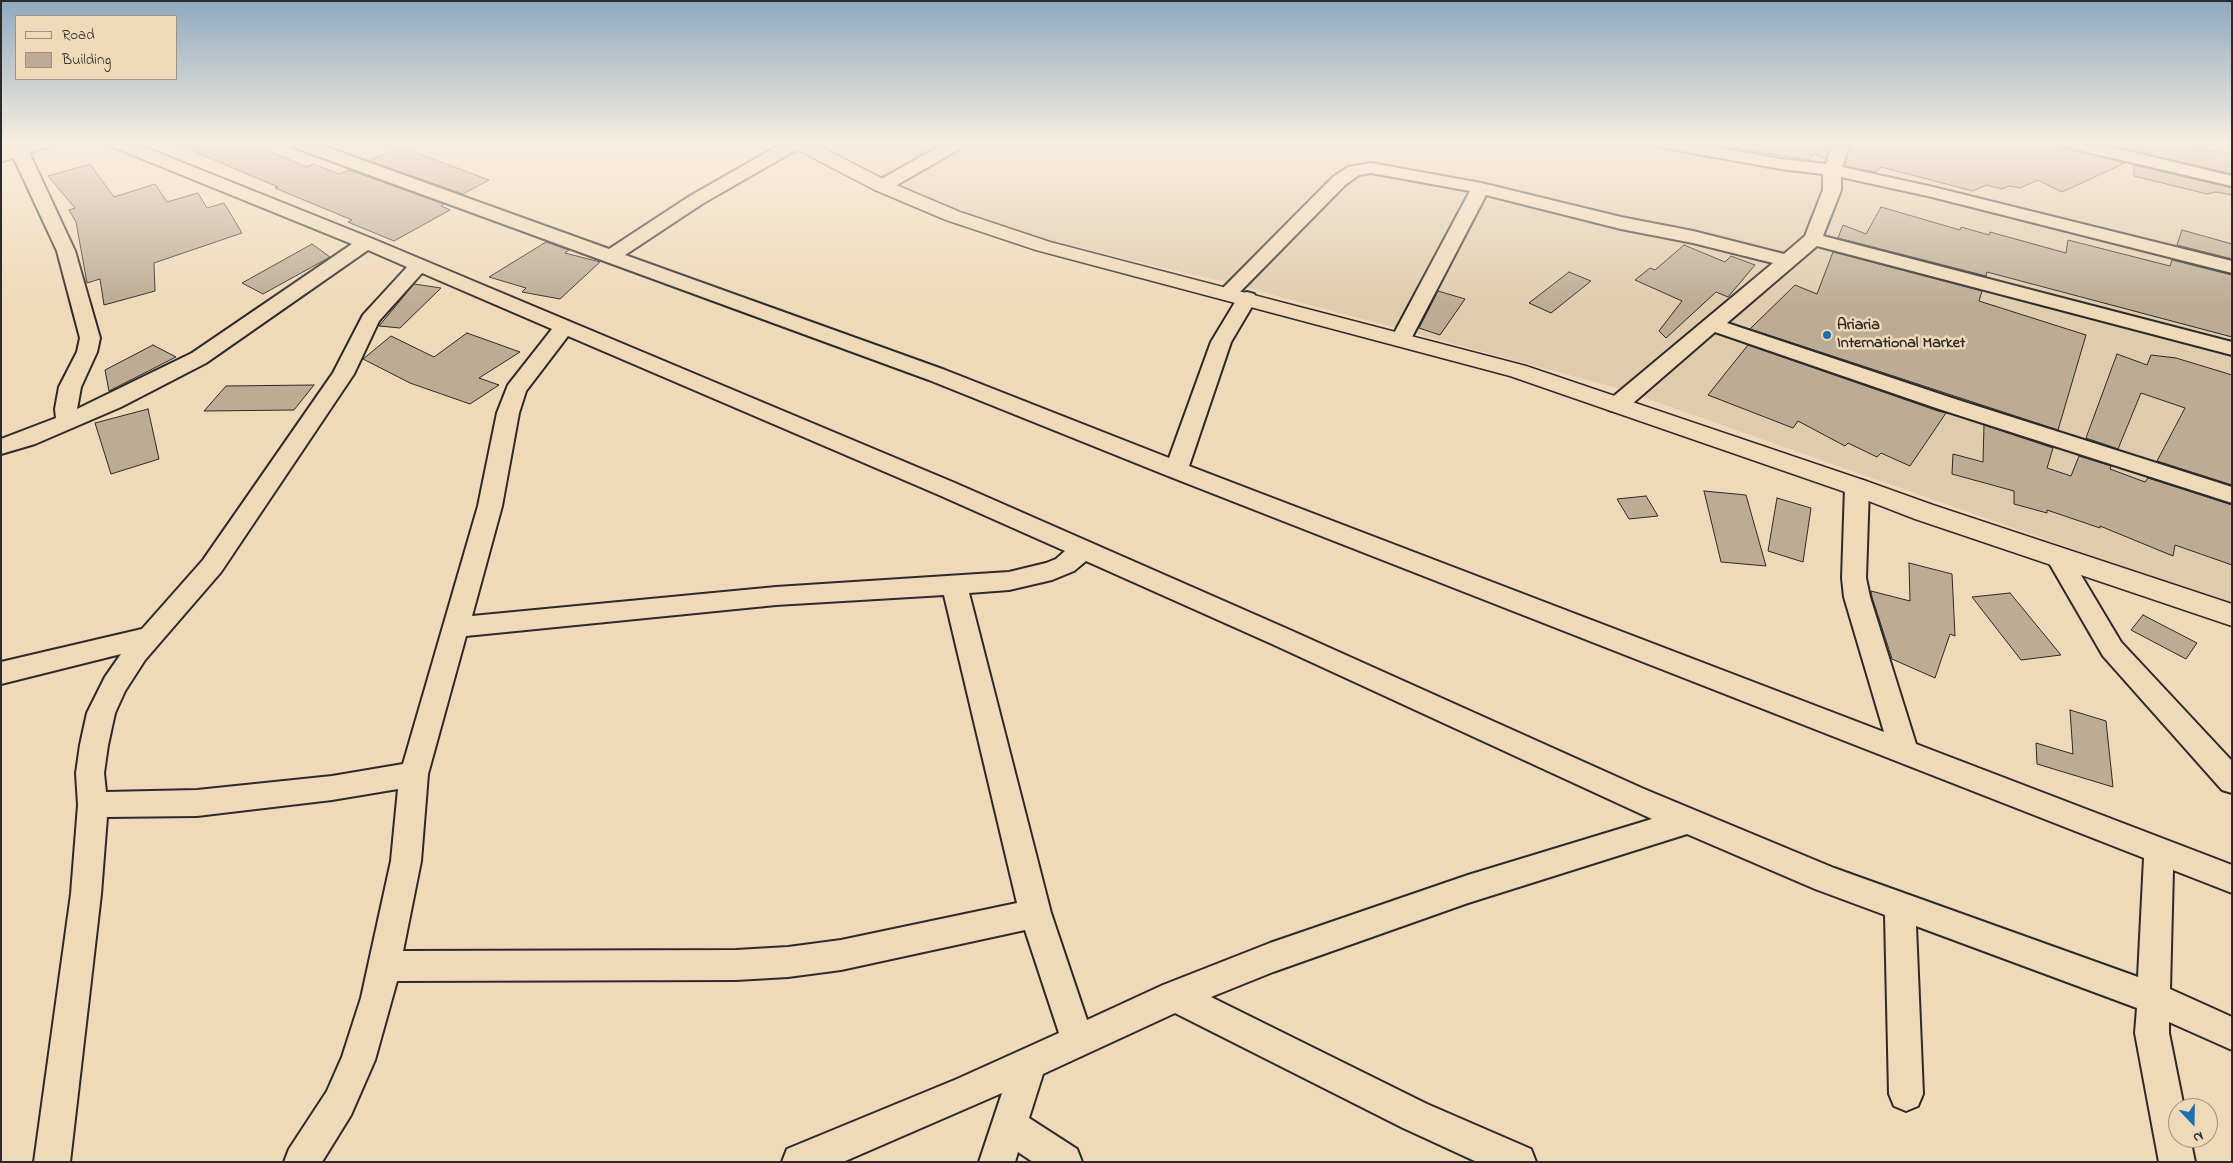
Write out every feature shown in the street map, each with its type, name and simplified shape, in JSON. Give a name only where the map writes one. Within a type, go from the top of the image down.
[{"type":"main road","points":[[909,197],[954,216],[1043,246],[1518,371],[1857,487],[1924,512],[2232,615]]},
{"type":"street","points":[[35,197],[66,251],[90,338],[87,352],[70,387],[66,409],[67,422]]},
{"type":"street","points":[[254,197],[366,242],[564,326],[1083,549],[1688,821],[1826,879],[2153,998],[2232,1034]]},
{"type":"street","points":[[449,197],[937,374],[1176,470],[2232,879]]},
{"type":"street","points":[[611,256],[701,197]]},
{"type":"street","points":[[1176,470],[1237,296],[1325,197]]},
{"type":"street","points":[[1401,340],[1476,197]]},
{"type":"street","points":[[1518,197],[1621,223],[1694,237],[1786,260]]},
{"type":"street","points":[[1617,405],[1813,239],[1829,197]]},
{"type":"street","points":[[1954,197],[2232,267]]},
{"type":"street","points":[[1813,239],[2232,350]]},
{"type":"street","points":[[1,447],[27,439],[113,402],[199,358],[366,242]]},
{"type":"street","points":[[52,1162],[86,894],[93,805],[90,773],[94,745],[102,714],[115,685],[136,653],[212,566],[343,374],[365,325],[419,265]]},
{"type":"street","points":[[1711,324],[1947,404],[2232,495]]},
{"type":"street","points":[[302,1162],[339,1103],[358,1060],[377,998],[406,861],[414,774],[490,506],[508,413],[516,390],[564,326]]},
{"type":"street","points":[[1857,487],[1854,578],[1857,597],[1904,751]]},
{"type":"street","points":[[457,626],[776,596],[1009,581],[1037,575],[1065,565],[1083,549]]},
{"type":"street","points":[[2057,556],[2112,649],[2232,781]]},
{"type":"street","points":[[954,584],[1035,913],[1078,1041]]},
{"type":"street","points":[[1,673],[149,637]]},
{"type":"street","points":[[93,805],[197,803],[332,788],[414,774]]},
{"type":"street","points":[[800,1162],[969,1091],[1175,996],[1270,958],[1468,888],[1688,821]]},
{"type":"street","points":[[2159,851],[2152,1034],[2177,1162]]},
{"type":"street","points":[[1900,906],[1906,1094]]},
{"type":"street","points":[[384,966],[736,965],[788,962],[841,955],[1035,913]]},
{"type":"street","points":[[1175,996],[1415,1116],[1518,1162]]},
{"type":"street","points":[[997,1162],[1029,1064]]},
{"type":"street","points":[[1009,1125],[1064,1162]]},
{"type":"shaded area","name":"Ariaria International Market","points":[[918,197],[2232,197],[2232,605],[1617,388],[1229,283],[982,225]]},
{"type":"building","points":[[66,197],[164,197],[167,202],[183,197],[201,197],[207,208],[224,203],[242,233],[154,263],[155,291],[104,305],[100,279],[87,283],[76,222],[69,210],[75,208]]},
{"type":"building","points":[[297,197],[425,197],[444,204],[441,206],[450,210],[394,241],[348,222],[352,220]]},
{"type":"building","points":[[1881,207],[1960,230],[1961,227],[1989,235],[1990,232],[2066,253],[2068,240],[2170,266],[2172,260],[2232,275],[2232,337],[1987,272],[1986,276],[1838,238],[1843,225],[1866,234]]},
{"type":"building","points":[[2182,230],[2232,244],[2232,259],[2177,245]]},
{"type":"building","points":[[546,242],[569,250],[565,253],[600,262],[560,299],[522,292],[526,288],[489,277]]},
{"type":"building","points":[[312,244],[330,257],[263,294],[242,283]]},
{"type":"building","points":[[1684,245],[1725,262],[1731,256],[1755,265],[1728,297],[1716,292],[1666,338],[1659,331],[1682,301],[1635,280],[1650,268],[1655,270]]},
{"type":"building","points":[[1833,252],[1982,291],[1979,301],[2086,335],[2058,430],[1750,329],[1795,285],[1817,294]]},
{"type":"building","points":[[1569,272],[1591,281],[1551,313],[1529,303]]},
{"type":"building","points":[[414,284],[441,288],[400,328],[379,326]]},
{"type":"building","points":[[1438,291],[1465,299],[1440,335],[1419,328]]},
{"type":"building","points":[[467,333],[520,352],[479,378],[499,385],[470,404],[410,383],[363,359],[391,336],[434,357]]},
{"type":"building","points":[[153,345],[176,357],[109,391],[105,370]]},
{"type":"building","points":[[1748,345],[1946,413],[1910,466],[1881,453],[1877,457],[1848,443],[1845,446],[1798,421],[1793,428],[1708,395]]},
{"type":"building","points":[[2117,354],[2147,365],[2151,355],[2176,358],[2232,375],[2232,485],[2157,461],[2185,408],[2141,393],[2118,449],[2086,438]]},
{"type":"building","points":[[314,385],[294,410],[204,411],[226,386]]},
{"type":"building","points":[[148,409],[159,459],[111,474],[95,423]]},
{"type":"building","points":[[1984,425],[2053,448],[2047,468],[2071,476],[2079,456],[2111,466],[2110,469],[2145,482],[2148,478],[2232,505],[2232,565],[2175,545],[2173,556],[2100,526],[2100,528],[2047,510],[2047,513],[2014,504],[2014,491],[1952,474],[1953,454],[1983,462]]},
{"type":"building","points":[[1704,491],[1746,495],[1766,566],[1721,562]]},
{"type":"building","points":[[1646,496],[1658,516],[1629,519],[1617,499]]},
{"type":"building","points":[[1777,498],[1811,508],[1803,562],[1768,551]]},
{"type":"building","points":[[1909,563],[1952,574],[1955,636],[1950,634],[1935,678],[1892,659],[1872,597],[1871,591],[1910,601]]},
{"type":"building","points":[[2010,593],[2061,655],[2021,660],[1972,597]]},
{"type":"building","points":[[2143,615],[2197,643],[2186,659],[2131,630]]},
{"type":"building","points":[[2070,710],[2106,721],[2113,787],[2037,764],[2036,743],[2073,754]]},
{"type":"place","name":"Ariaria International Market","points":[[1827,335]]}]
